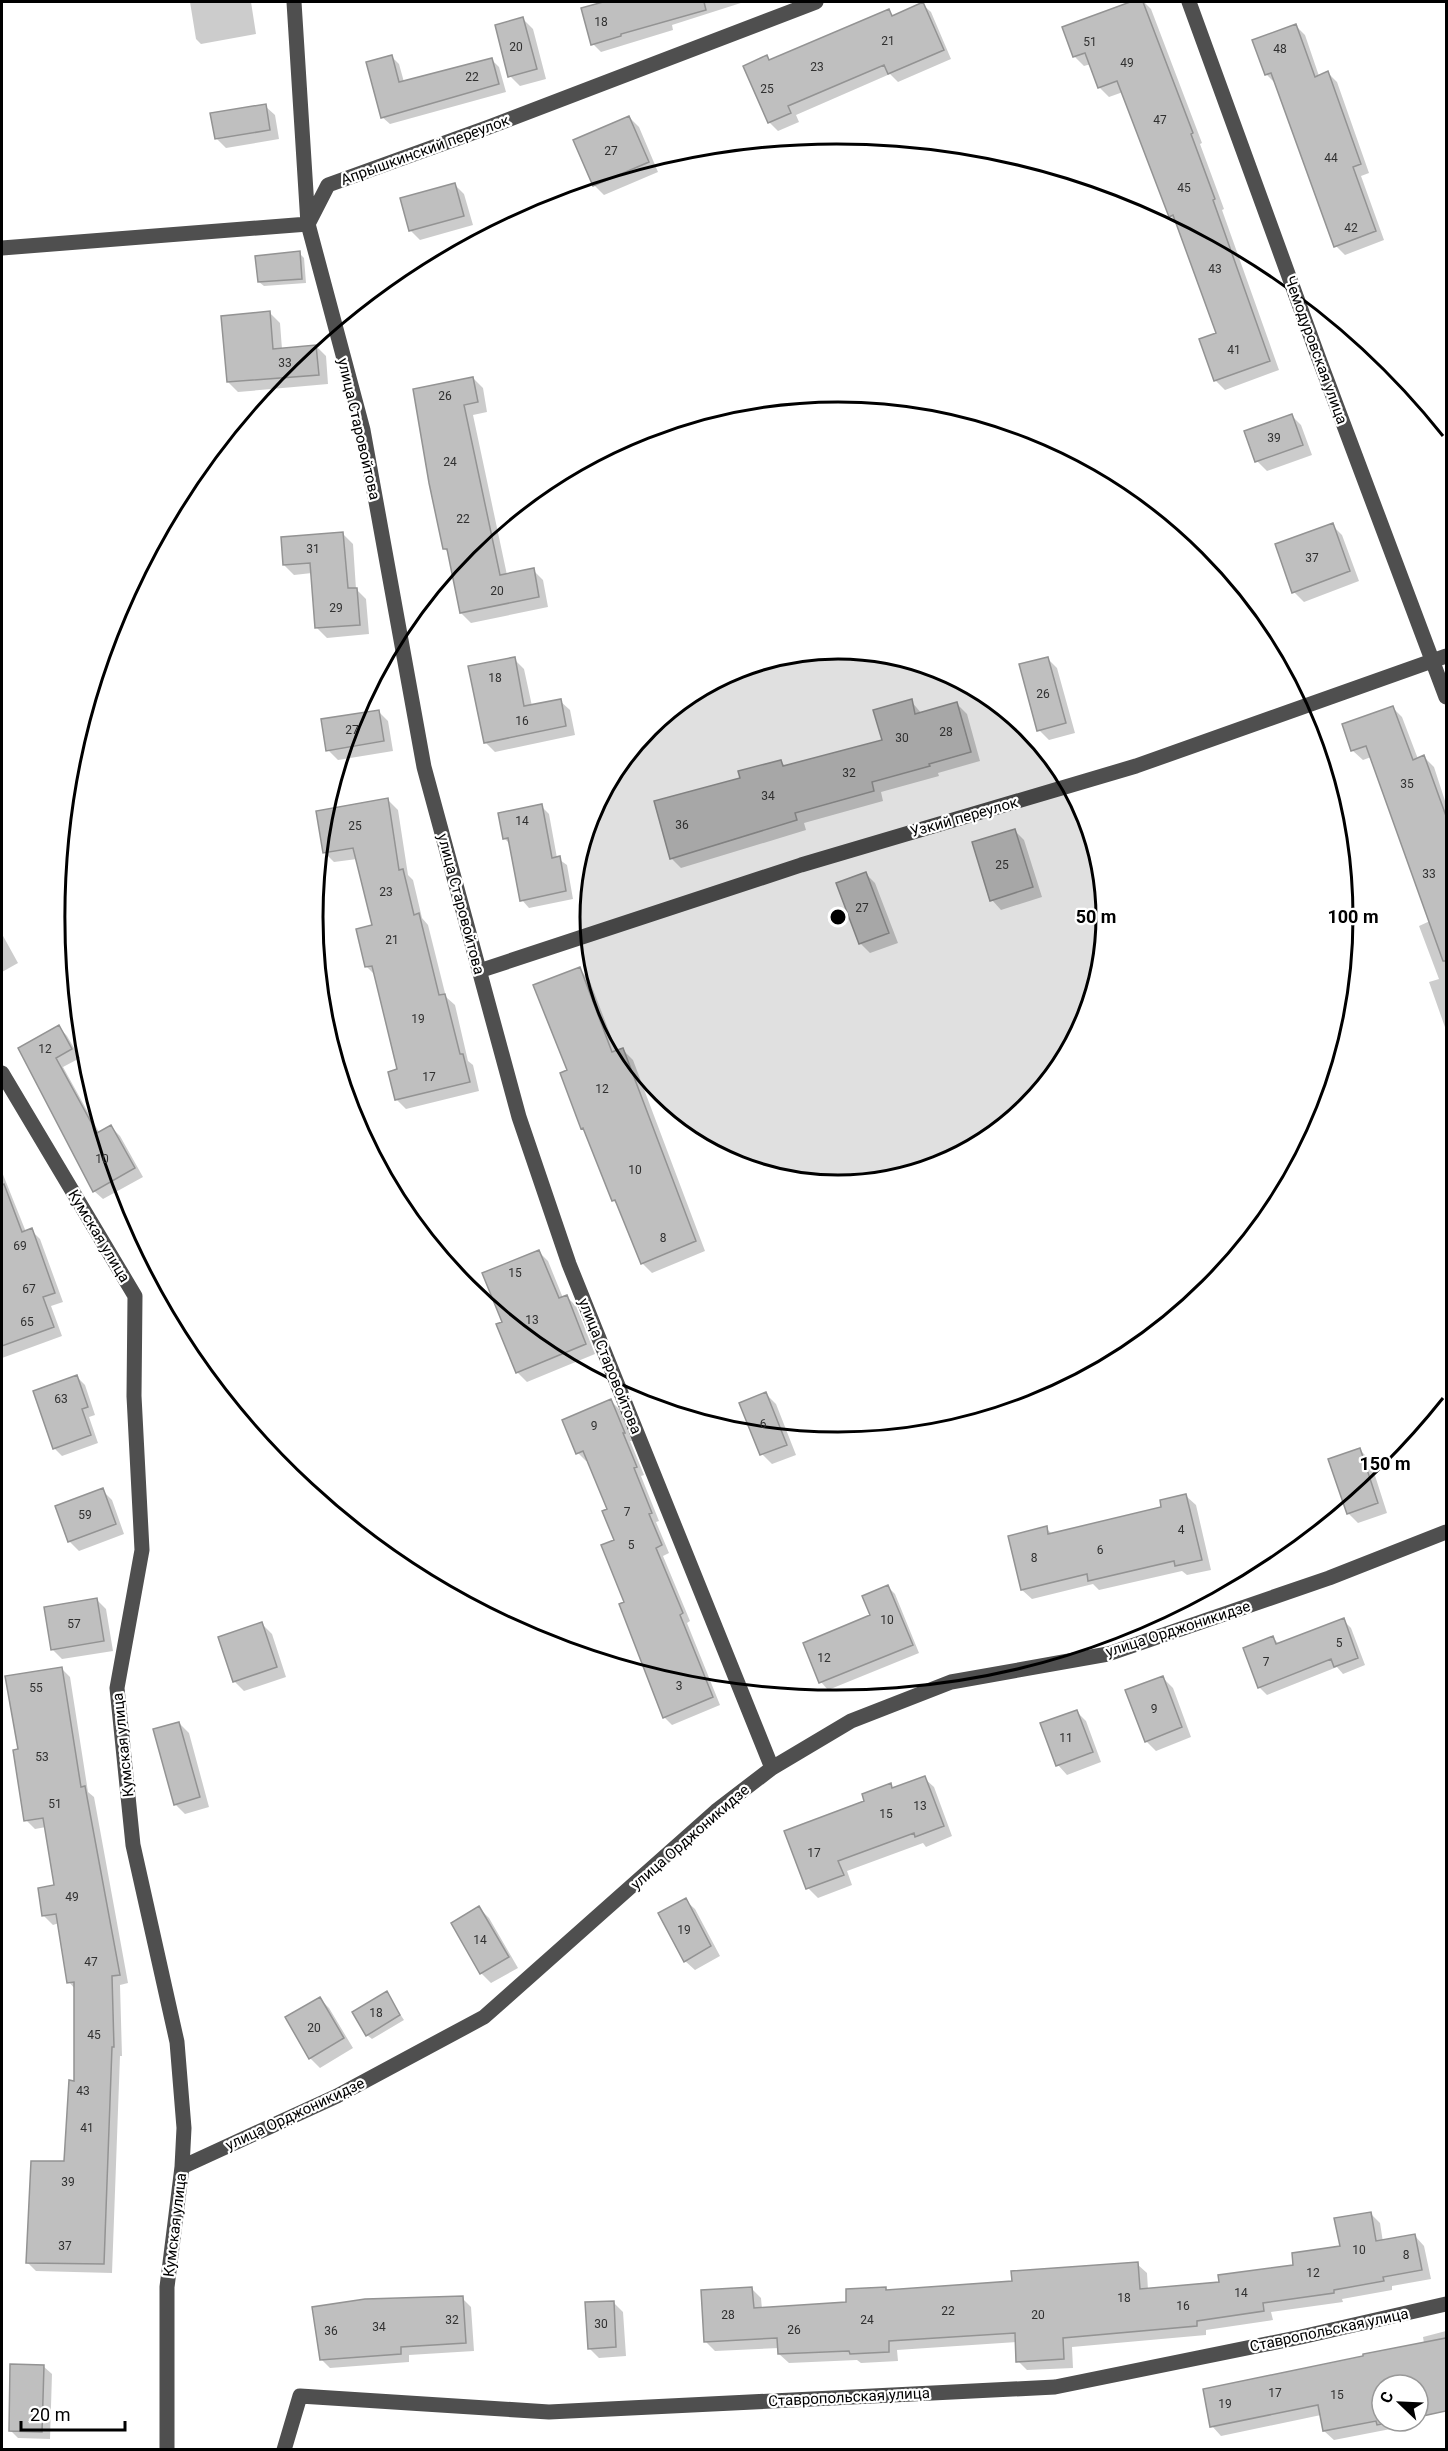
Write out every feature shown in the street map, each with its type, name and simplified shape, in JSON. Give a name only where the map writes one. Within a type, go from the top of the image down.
[{"type":"street","name":"улица Старовойтова","points":[[294,2],[308,224],[363,429],[424,767],[479,971],[519,1117],[569,1264],[772,1768]]},
{"type":"street","name":"Апрышкинский переулок","points":[[308,224],[328,185],[489,127],[816,2]]},
{"type":"street","name":"Чемодуровская улица","points":[[1189,2],[1319,359],[1440,658],[1446,697]]},
{"type":"street","points":[[2,248],[308,224]]},
{"type":"street","name":"Узкий переулок","points":[[479,971],[801,865],[1136,766],[1440,658]]},
{"type":"street","name":"Кумская улица","points":[[2,1073],[135,1296],[134,1396],[142,1550],[117,1688],[133,1845],[177,2042],[184,2128],[182,2167],[167,2287],[167,2450]]},
{"type":"street","name":"улица Орджоникидзе","points":[[182,2167],[337,2096],[484,2017],[716,1811],[772,1768],[851,1721],[951,1682],[1108,1654],[1329,1578],[1446,1532]]},
{"type":"street","name":"Ставропольская улица","points":[[284,2450],[300,2396],[549,2412],[1055,2387],[1301,2337],[1446,2304]]},
{"type":"building","points":[[603,2],[704,2],[706,10],[591,45],[581,8]]},
{"type":"building","points":[[923,2],[944,50],[888,74],[884,65],[788,106],[791,113],[768,123],[743,66],[767,55],[769,60],[889,9],[892,16]]},
{"type":"building","points":[[1130,2],[1143,2],[1193,133],[1191,134],[1215,199],[1213,200],[1270,361],[1214,381],[1199,339],[1216,333],[1173,215],[1169,217],[1117,81],[1098,88],[1085,53],[1073,57],[1062,27]]},
{"type":"building","points":[[523,17],[537,69],[508,77],[495,25]]},
{"type":"building","points":[[1296,24],[1315,77],[1328,71],[1361,164],[1353,167],[1376,231],[1334,247],[1271,73],[1265,75],[1252,40]]},
{"type":"building","points":[[392,55],[399,82],[492,58],[499,84],[381,118],[366,62]]},
{"type":"building","points":[[266,104],[270,130],[215,139],[210,113]]},
{"type":"building","points":[[629,116],[649,162],[593,186],[573,140]]},
{"type":"building","points":[[455,183],[464,216],[409,231],[400,198]]},
{"type":"building","points":[[300,251],[302,279],[258,282],[255,256]]},
{"type":"building","points":[[270,311],[273,349],[316,345],[319,375],[227,382],[221,316]]},
{"type":"building","points":[[473,377],[478,402],[464,405],[500,575],[534,568],[539,597],[460,613],[447,549],[443,549],[429,483],[413,389]]},
{"type":"building","points":[[1292,414],[1303,445],[1255,462],[1244,431]]},
{"type":"building","points":[[1333,523],[1350,571],[1292,593],[1275,544]]},
{"type":"building","points":[[343,532],[348,588],[357,588],[360,625],[315,628],[310,563],[283,565],[281,537]]},
{"type":"building","points":[[515,657],[524,706],[561,699],[566,726],[484,743],[468,666]]},
{"type":"building","points":[[1048,657],[1066,723],[1037,731],[1019,664]]},
{"type":"building","points":[[912,699],[915,714],[957,702],[971,752],[872,782],[874,791],[795,813],[797,820],[670,859],[654,801],[740,778],[738,771],[781,760],[783,766],[882,740],[873,710]]},
{"type":"building","points":[[1393,706],[1413,760],[1424,755],[1446,816],[1446,961],[1443,961],[1366,746],[1351,751],[1342,724]]},
{"type":"building","points":[[379,710],[384,741],[326,751],[321,719]]},
{"type":"building","points":[[388,798],[399,870],[403,869],[414,915],[419,913],[439,995],[445,994],[460,1054],[463,1054],[470,1082],[395,1100],[388,1072],[397,1069],[372,966],[365,967],[356,929],[372,925],[353,848],[323,853],[316,811]]},
{"type":"building","points":[[542,804],[552,858],[560,856],[566,891],[520,901],[508,838],[503,839],[498,813]]},
{"type":"building","points":[[1015,829],[1033,887],[990,901],[972,842]]},
{"type":"building","points":[[866,872],[889,933],[859,944],[836,883]]},
{"type":"building","points":[[580,967],[612,1052],[623,1048],[696,1241],[641,1264],[615,1200],[612,1201],[583,1128],[581,1129],[560,1073],[567,1070],[533,985]]},
{"type":"building","points":[[59,1025],[72,1049],[56,1058],[97,1133],[111,1125],[135,1168],[93,1192],[18,1048]]},
{"type":"building","points":[[4,1184],[22,1232],[32,1228],[55,1293],[43,1297],[54,1327],[2,1346],[2,1185]]},
{"type":"building","points":[[539,1250],[559,1298],[567,1295],[586,1344],[516,1373],[496,1324],[502,1322],[482,1273]]},
{"type":"building","points":[[77,1375],[88,1407],[82,1409],[91,1435],[53,1449],[33,1391]]},
{"type":"building","points":[[766,1392],[787,1445],[760,1455],[739,1403]]},
{"type":"building","points":[[611,1399],[637,1467],[634,1468],[662,1545],[656,1548],[683,1613],[680,1615],[713,1697],[663,1718],[619,1604],[624,1602],[601,1545],[614,1540],[602,1511],[607,1509],[583,1451],[576,1454],[562,1420]]},
{"type":"building","points":[[1360,1448],[1378,1503],[1347,1514],[1328,1459]]},
{"type":"building","points":[[103,1488],[116,1524],[68,1542],[55,1506]]},
{"type":"building","points":[[1186,1494],[1202,1560],[1175,1566],[1174,1561],[1088,1581],[1087,1574],[1021,1590],[1008,1536],[1047,1526],[1048,1534],[1161,1507],[1160,1500]]},
{"type":"building","points":[[888,1585],[913,1645],[819,1683],[803,1643],[870,1615],[862,1596]]},
{"type":"building","points":[[97,1598],[104,1641],[51,1650],[44,1607]]},
{"type":"building","points":[[1344,1618],[1358,1658],[1334,1667],[1331,1659],[1258,1688],[1243,1648],[1273,1636],[1276,1644]]},
{"type":"building","points":[[262,1622],[277,1667],[233,1682],[218,1637]]},
{"type":"building","points":[[62,1667],[81,1787],[85,1786],[120,1975],[112,1976],[114,2047],[112,2047],[104,2264],[26,2263],[31,2161],[64,2161],[69,2080],[74,2081],[74,1982],[67,1983],[56,1914],[42,1916],[38,1888],[54,1885],[43,1818],[24,1821],[13,1750],[18,1749],[5,1676]]},
{"type":"building","points":[[1163,1676],[1182,1727],[1145,1742],[1125,1690]]},
{"type":"building","points":[[1077,1710],[1093,1752],[1056,1766],[1040,1723]]},
{"type":"building","points":[[179,1722],[200,1797],[174,1805],[153,1729]]},
{"type":"building","points":[[925,1776],[944,1826],[915,1837],[914,1833],[838,1861],[844,1875],[806,1889],[784,1831],[864,1801],[862,1794],[891,1783],[892,1788]]},
{"type":"building","points":[[686,1898],[711,1946],[684,1962],[658,1913]]},
{"type":"building","points":[[479,1906],[509,1957],[480,1974],[451,1923]]},
{"type":"building","points":[[387,1991],[400,2015],[366,2036],[352,2012]]},
{"type":"building","points":[[320,1997],[344,2038],[309,2059],[285,2017]]},
{"type":"building","points":[[1371,2212],[1376,2241],[1415,2234],[1422,2270],[1383,2277],[1384,2281],[1334,2290],[1334,2293],[1263,2303],[1264,2311],[1197,2321],[1197,2326],[1063,2338],[1064,2359],[1016,2362],[1015,2333],[889,2341],[889,2352],[850,2354],[849,2351],[778,2354],[777,2338],[704,2342],[701,2290],[752,2287],[754,2308],[846,2302],[846,2289],[886,2287],[886,2290],[1012,2281],[1011,2271],[1138,2262],[1140,2289],[1219,2282],[1218,2275],[1293,2265],[1292,2253],[1340,2246],[1334,2218]]},
{"type":"building","points":[[463,2296],[466,2343],[401,2347],[401,2354],[320,2360],[312,2307],[365,2299]]},
{"type":"building","points":[[614,2301],[616,2347],[588,2349],[585,2302]]},
{"type":"building","points":[[1446,2338],[1446,2411],[1430,2414],[1430,2373],[1370,2373],[1370,2422],[1323,2431],[1318,2405],[1210,2427],[1203,2389],[1363,2356],[1363,2354]]},
{"type":"building","points":[[10,2364],[44,2365],[42,2432],[9,2431]]}]
